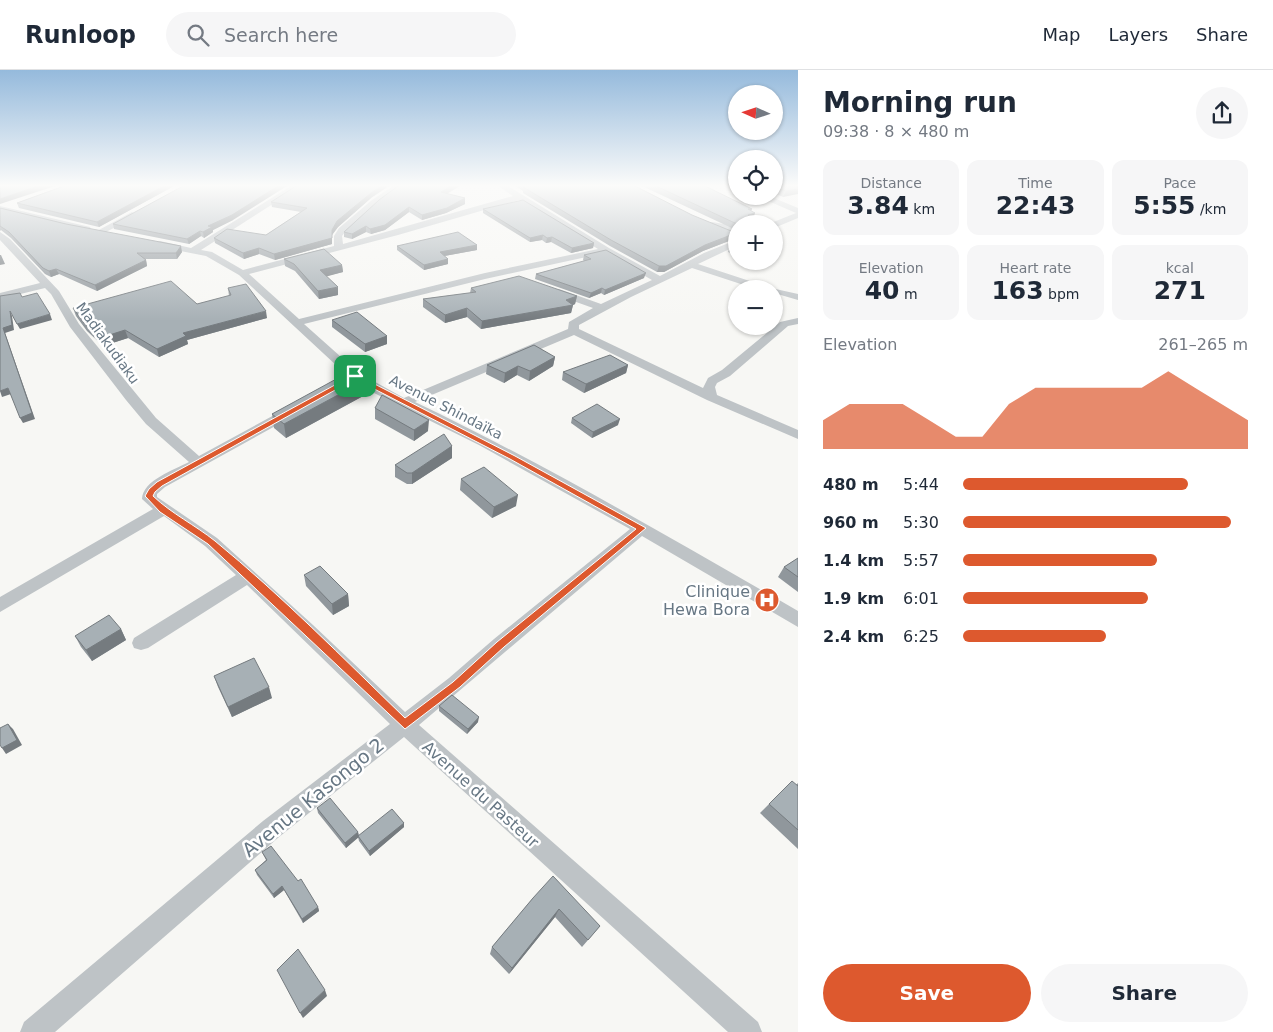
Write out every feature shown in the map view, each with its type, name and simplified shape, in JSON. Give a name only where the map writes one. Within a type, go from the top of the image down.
[{"type":"street","points":[[101,231],[117,235]]},
{"type":"street","points":[[194,250],[225,231]]},
{"type":"street","points":[[339,247],[338,236],[341,231]]},
{"type":"street","points":[[242,273],[397,231]]},
{"type":"street","points":[[575,231],[660,280]]},
{"type":"street","name":"Madiakudiaku","points":[[0,235],[55,293],[96,354],[130,397],[161,431],[198,464]]},
{"type":"street","name":"Avenue Shindaïka","points":[[147,241],[216,256],[242,273],[295,322],[348,381],[376,389],[405,402],[513,458],[642,528],[798,620]]},
{"type":"street","points":[[574,331],[573,325],[575,322],[691,266],[707,255],[728,246]]},
{"type":"street","points":[[295,322],[500,273],[606,250]]},
{"type":"street","points":[[691,266],[737,280]]},
{"type":"street","points":[[500,273],[522,280]]},
{"type":"street","points":[[0,296],[47,284]]},
{"type":"street","points":[[546,288],[602,308]]},
{"type":"street","points":[[783,293],[798,297]]},
{"type":"street","points":[[711,397],[709,387],[712,380],[726,374],[784,324],[798,321]]},
{"type":"street","points":[[405,402],[460,377],[574,331],[711,397],[798,435]]},
{"type":"street","name":"Avenue du Pasteur","points":[[308,402],[152,490],[149,495],[150,499],[163,510],[211,542],[487,800],[748,1032]]},
{"type":"street","points":[[0,605],[163,510]]},
{"type":"street","name":"Avenue Kasongo 2","points":[[34,1032],[271,829],[456,684],[501,644],[642,528]]},
{"type":"street","points":[[141,643],[247,576]]},
{"type":"building","points":[[7,231],[102,231],[181,246],[176,253],[137,253],[146,260],[95,285],[56,269],[49,271],[43,268]]},
{"type":"building","points":[[147,231],[205,231],[200,231],[187,239]]},
{"type":"building","points":[[224,231],[266,235],[272,231],[332,231],[332,238],[274,254],[259,248],[243,253],[214,238]]},
{"type":"building","points":[[345,231],[357,231],[352,234],[344,232]]},
{"type":"building","points":[[518,231],[574,231],[594,243],[572,248],[552,237],[547,238],[543,235],[530,238]]},
{"type":"building","points":[[596,231],[728,231],[728,236],[705,245],[666,266],[659,266]]},
{"type":"building","points":[[458,232],[477,245],[440,252],[448,259],[424,265],[397,246]]},
{"type":"building","points":[[324,249],[342,265],[320,270],[338,287],[318,291],[294,264],[284,259]]},
{"type":"building","points":[[606,250],[646,273],[605,290],[602,288],[591,293],[536,274],[591,259],[584,255]]},
{"type":"building","points":[[519,276],[577,296],[566,300],[573,305],[482,321],[467,308],[445,315],[423,299],[476,292],[471,288]]},
{"type":"building","points":[[171,281],[197,304],[231,295],[228,288],[246,284],[266,311],[183,333],[186,336],[157,349],[125,330],[100,338],[84,323],[73,308]]},
{"type":"building","points":[[20,293],[22,297],[37,293],[50,314],[17,324],[10,311],[12,325],[3,328],[32,413],[20,418],[8,388],[0,391],[0,296]]},
{"type":"building","points":[[357,312],[387,336],[365,344],[332,320]]},
{"type":"building","points":[[534,345],[555,357],[530,371],[518,366],[505,373],[487,365]]},
{"type":"building","points":[[610,355],[628,365],[586,384],[563,372]]},
{"type":"building","points":[[351,371],[364,381],[284,424],[272,414]]},
{"type":"building","points":[[382,395],[429,420],[414,430],[375,408]]},
{"type":"building","points":[[597,404],[620,419],[593,432],[572,418]]},
{"type":"building","points":[[444,434],[452,446],[412,473],[407,473],[395,465]]},
{"type":"building","points":[[484,467],[518,495],[494,507],[461,479]]},
{"type":"building","points":[[798,558],[798,577],[784,567]]},
{"type":"building","points":[[320,566],[348,594],[332,604],[304,575]]},
{"type":"building","points":[[109,615],[121,629],[86,650],[75,636]]},
{"type":"building","points":[[254,658],[269,687],[228,707],[214,676]]},
{"type":"building","points":[[452,695],[479,717],[468,729],[439,706]]},
{"type":"building","points":[[8,724],[17,740],[2,748],[0,745],[0,728]]},
{"type":"building","points":[[792,781],[798,786],[798,830],[769,804]]},
{"type":"building","points":[[330,798],[358,832],[345,843],[317,808]]},
{"type":"building","points":[[392,809],[404,823],[369,851],[358,836]]},
{"type":"building","points":[[271,846],[298,881],[301,879],[318,907],[302,919],[282,886],[273,894],[255,870],[267,860],[262,852]]},
{"type":"building","points":[[553,876],[600,926],[588,940],[559,909],[512,968],[492,947]]},
{"type":"building","points":[[298,949],[325,990],[300,1013],[277,970]]},
{"type":"place","name":"Clinique Hewa Bora","points":[[767,600]]},
{"type":"route","points":[[355,376],[376,389],[513,458],[642,528],[501,644],[456,684],[405,724],[307,630],[211,542],[163,510],[149,496],[152,490],[160,484],[355,376]]}]
